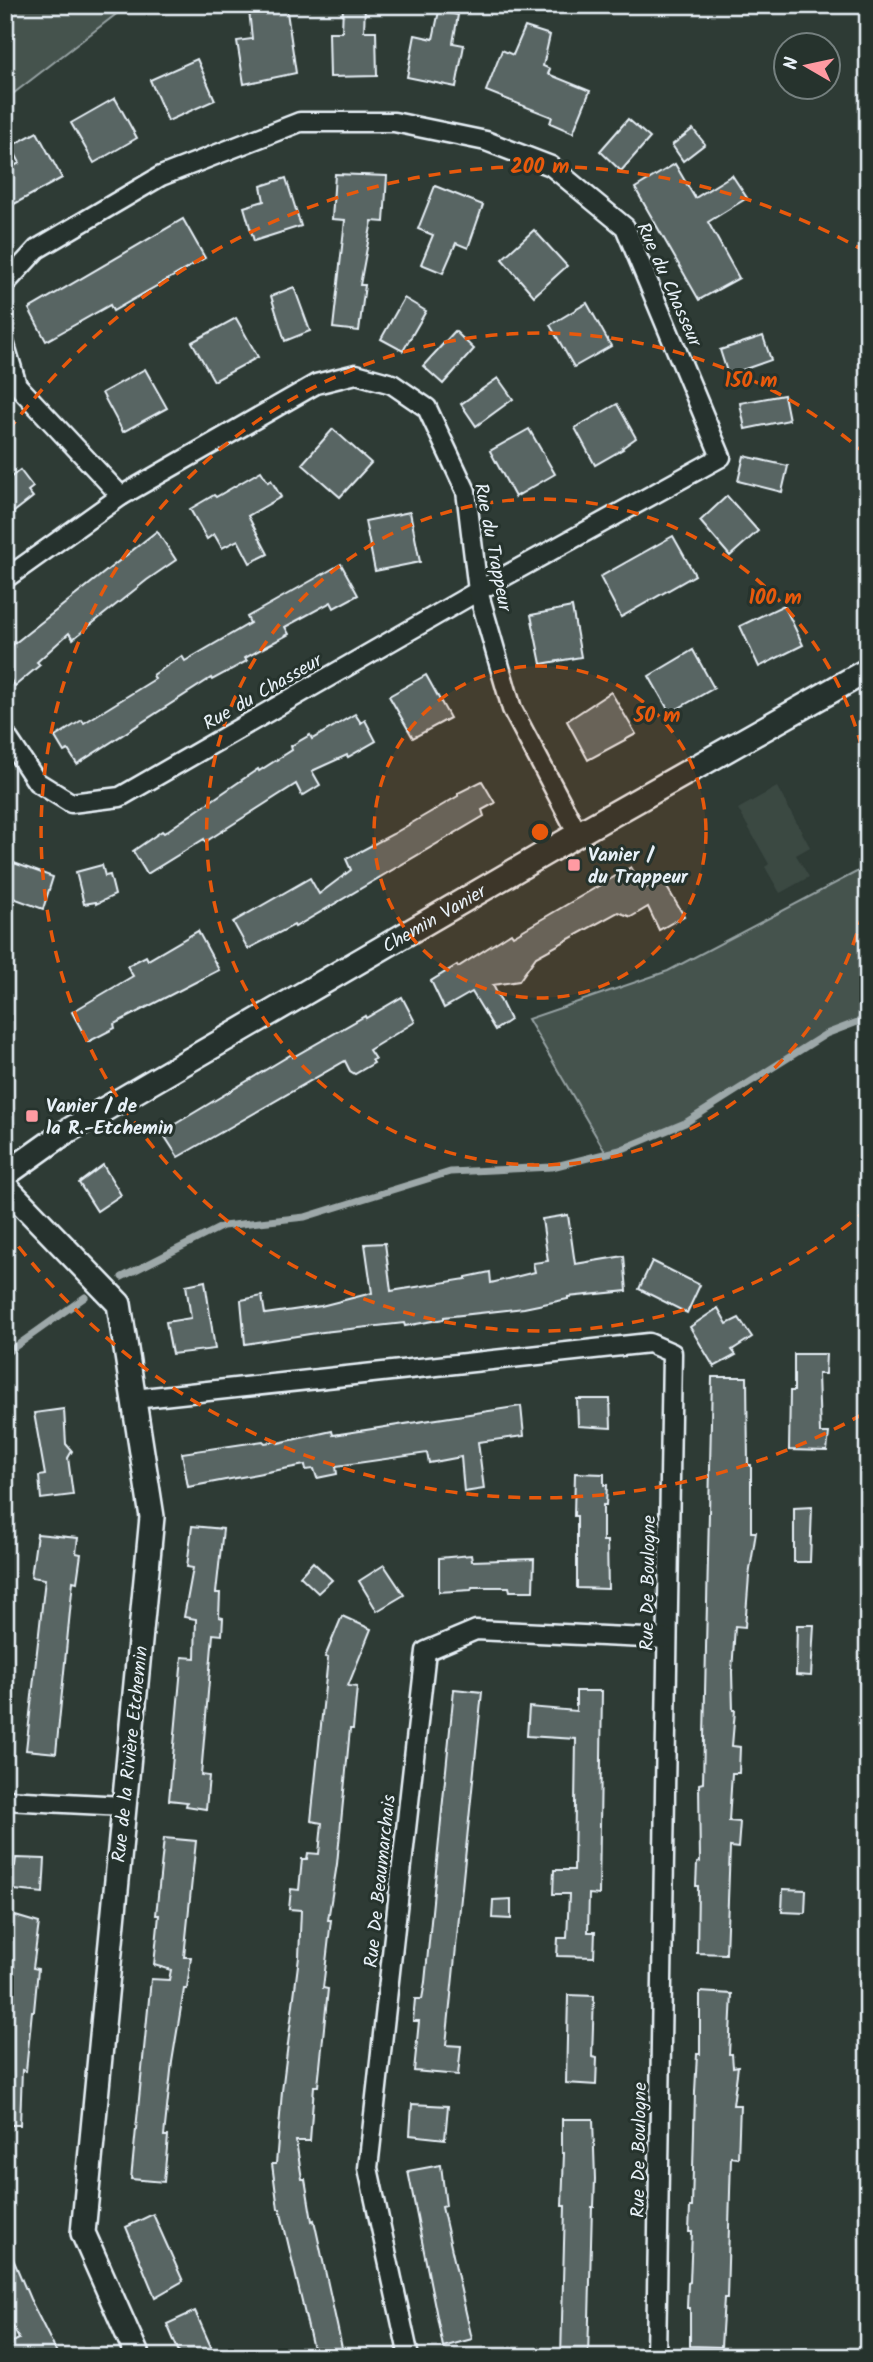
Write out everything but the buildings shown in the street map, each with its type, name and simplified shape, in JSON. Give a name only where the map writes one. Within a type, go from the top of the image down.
[{"type":"street","name":"Rue du Chasseur","points":[[5,284],[37,249],[162,176],[300,122],[394,122],[486,141],[551,166],[625,227],[721,457],[478,591],[120,797],[71,803],[37,782],[5,734]]},
{"type":"street","points":[[5,345],[17,385],[121,496]]},
{"type":"street","name":"Rue du Trappeur","points":[[5,579],[121,496],[316,384],[356,374],[392,384],[427,408],[466,491],[478,591],[512,709],[578,834]]},
{"type":"street","name":"Chemin Vanier","points":[[5,1175],[64,1133],[578,834],[868,670]]},
{"type":"street","name":"Rue de la Rivière Etchemin","points":[[5,1186],[119,1304],[152,1517],[83,2233],[138,2357]]},
{"type":"street","name":"Rue De Boulogne","points":[[134,1399],[649,1343],[672,1353],[656,2357]]},
{"type":"street","name":"Rue De Beaumarchais","points":[[410,2357],[368,2168],[426,1651],[476,1630],[667,1639]]},
{"type":"street","points":[[5,1801],[124,1806]]},
{"type":"shaded area","points":[[5,5],[128,5],[5,100]]},
{"type":"shaded area","points":[[777,787],[810,847],[796,855],[809,877],[780,893],[765,867],[769,864],[738,809]]},
{"type":"shaded area","points":[[868,866],[868,1021],[826,1034],[685,1123],[606,1153],[528,1019],[668,971]]},
{"type":"waterway","points":[[122,1277],[223,1226],[305,1217],[450,1172],[552,1167],[620,1150],[685,1123],[826,1034],[868,1018]]},
{"type":"waterway","points":[[5,1354],[85,1297]]},
{"type":"place","name":"Vanier / du Trappeur","points":[[574,865]]},
{"type":"place","name":"Vanier / de la R.-Etchemin","points":[[32,1116]]}]
